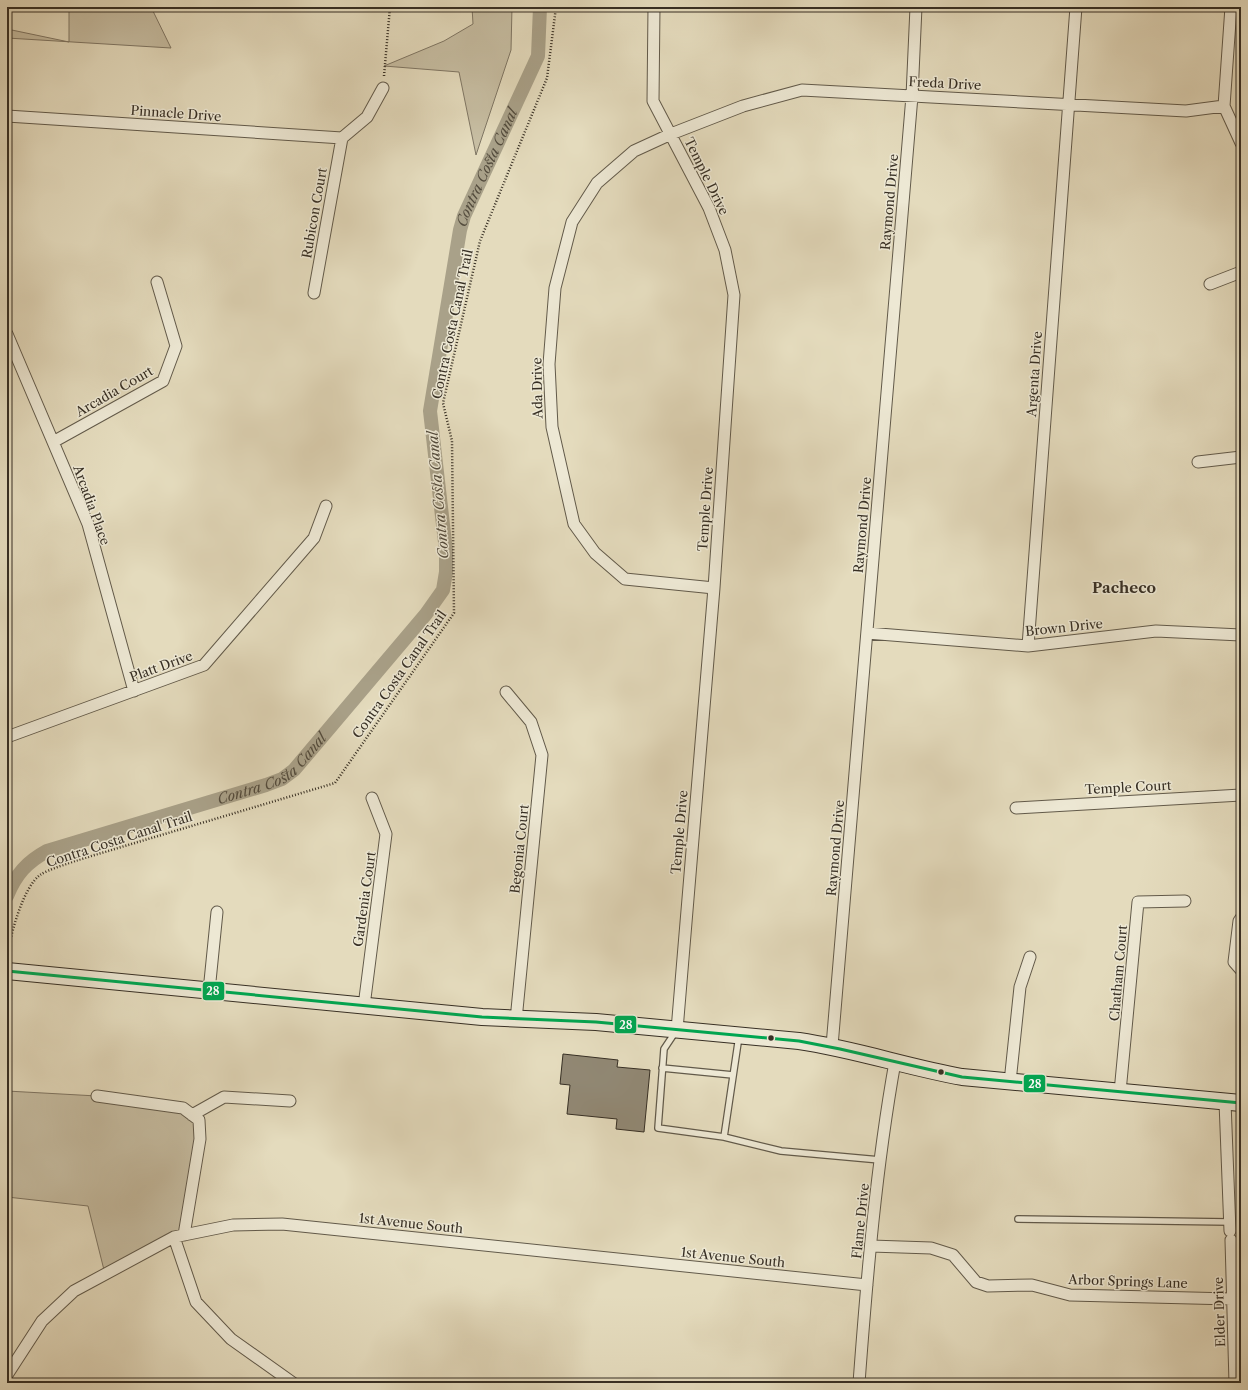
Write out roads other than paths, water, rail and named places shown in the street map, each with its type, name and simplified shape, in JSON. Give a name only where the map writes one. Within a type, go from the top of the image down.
[{"type":"street","name":"Temple Drive","points":[[654,7],[653,101],[712,215],[725,250],[734,295],[714,588],[677,1030]]},
{"type":"street","name":"Raymond Drive","points":[[832,1046],[912,96],[916,7]]},
{"type":"street","name":"Argenta Drive","points":[[1028,646],[1076,7]]},
{"type":"street","points":[[1231,7],[1224,106],[1241,143]]},
{"type":"street","points":[[342,138],[367,118],[383,88]]},
{"type":"street","name":"Freda Drive","points":[[671,134],[743,106],[802,90],[1186,111],[1224,106]]},
{"type":"street","name":"Pinnacle Drive","points":[[7,116],[342,138]]},
{"type":"street","name":"Ada Drive","points":[[671,134],[634,151],[597,183],[572,222],[555,288],[549,364],[552,427],[574,524],[595,553],[625,579],[714,588]]},
{"type":"street","name":"Rubicon Court","points":[[314,293],[342,138]]},
{"type":"street","points":[[1210,284],[1241,272]]},
{"type":"street","name":"Arcadia Court","points":[[53,442],[163,381],[176,346],[157,282]]},
{"type":"street","name":"Arcadia Place","points":[[7,334],[88,524],[134,691]]},
{"type":"street","points":[[1198,462],[1241,457]]},
{"type":"street","name":"Platt Drive","points":[[7,737],[204,665],[314,538],[326,506]]},
{"type":"street","name":"Brown Drive","points":[[867,633],[1028,646],[1156,631],[1241,635]]},
{"type":"street","name":"Begonia Court","points":[[506,692],[531,722],[542,755],[516,1020]]},
{"type":"street","name":"Temple Court","points":[[1016,808],[1241,794]]},
{"type":"street","name":"Gardenia Court","points":[[364,1006],[386,834],[372,798]]},
{"type":"street","name":"Chatham Court","points":[[1120,1092],[1138,902],[1185,901]]},
{"type":"street","points":[[209,990],[217,912]]},
{"type":"street","points":[[1241,918],[1239,921],[1234,962],[1241,970]]},
{"type":"street","points":[[1010,1082],[1020,987],[1030,957]]},
{"type":"street","points":[[7,971],[516,1020],[596,1022],[740,1036],[832,1046],[962,1077],[1233,1103]]},
{"type":"street","name":"Flame Drive","points":[[859,1383],[867,1285],[880,1160],[896,1062]]},
{"type":"street","points":[[98,1096],[152,1102],[183,1108],[199,1120],[200,1139],[179,1236],[196,1302],[231,1339],[293,1383]]},
{"type":"street","points":[[192,1115],[224,1097],[290,1101]]},
{"type":"street","name":"Elder Drive","points":[[1233,1103],[1230,1231],[1235,1383]]},
{"type":"street","name":"1st Avenue South","points":[[7,1376],[42,1322],[74,1291],[179,1236],[233,1225],[282,1224],[867,1285]]},
{"type":"street","name":"Arbor Springs Lane","points":[[871,1246],[931,1248],[953,1255],[976,1282],[988,1286],[1032,1285],[1070,1295],[1232,1299]]},
{"type":"lane","points":[[677,1030],[664,1049],[658,1128],[724,1137],[781,1151],[880,1160]]},
{"type":"lane","points":[[724,1137],[740,1036]]},
{"type":"lane","points":[[662,1068],[734,1075]]},
{"type":"lane","points":[[1018,1219],[1230,1231]]},
{"type":"waterway","name":"Contra Costa Canal","points":[[7,896],[14,881],[23,869],[47,851],[282,779],[294,770],[426,614],[443,590],[446,572],[446,551],[430,411],[460,230],[464,216],[538,56],[540,7]]},
{"type":"district","name":"Pacheco","points":[[1124,587]]}]
